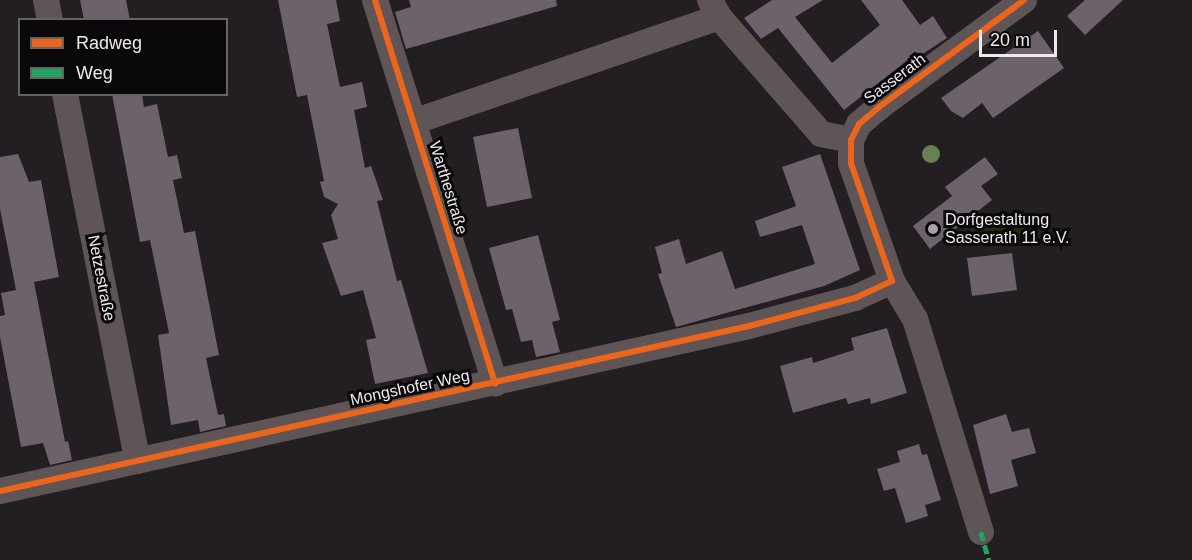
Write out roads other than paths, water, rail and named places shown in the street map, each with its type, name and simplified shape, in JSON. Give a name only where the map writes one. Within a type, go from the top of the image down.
[{"type":"street","points":[[46,0],[50,18]]},
{"type":"street","name":"Warthestraße","points":[[375,0],[495,384]]},
{"type":"street","name":"Sasserath","points":[[851,140],[859,124],[879,107],[1024,0]]},
{"type":"street","points":[[413,122],[714,9],[821,134],[851,140],[851,163],[892,281],[915,319],[981,532]]},
{"type":"street","name":"Netzestraße","points":[[65,96],[138,461]]},
{"type":"street","name":"Mongshofer Weg","points":[[0,491],[495,384],[749,326],[855,298],[892,281]]},
{"type":"place","name":"Dorfgestaltung Sasserath 11 e.V.","points":[[933,229]]}]
